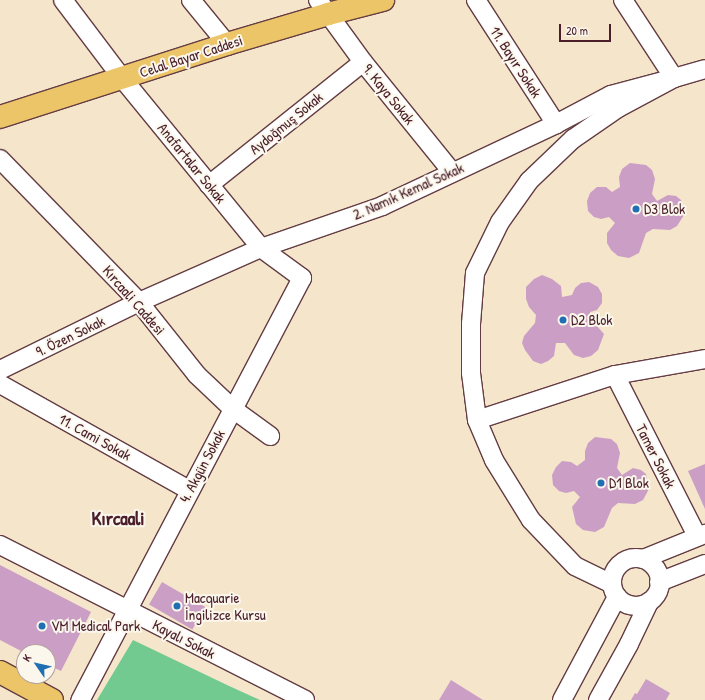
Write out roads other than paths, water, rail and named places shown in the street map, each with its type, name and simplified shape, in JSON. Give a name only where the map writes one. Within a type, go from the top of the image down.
[{"type":"main road","name":"Celal Bayar Caddesi","points":[[0,117],[227,44],[323,7],[383,0]]},
{"type":"main road","points":[[0,672],[52,700]]},
{"type":"street","name":"Anafartalar Sokak","points":[[63,0],[122,78],[261,248]]},
{"type":"street","points":[[191,0],[227,44]]},
{"type":"street","name":"11. Bayır Sokak","points":[[476,0],[556,124]]},
{"type":"street","points":[[623,0],[674,78]]},
{"type":"street","name":"9. Kaya Sokak","points":[[323,7],[363,62],[452,172]]},
{"type":"street","name":"Aydoğmuş Sokak","points":[[209,185],[363,62]]},
{"type":"street","points":[[649,602],[635,606],[622,602],[614,590],[574,566],[531,520],[494,460],[478,420],[471,373],[471,324],[475,273],[500,222],[529,181],[573,139],[618,108],[674,78],[705,69]]},
{"type":"street","name":"2. Namık Kemal Sokak","points":[[139,302],[261,248],[382,206],[556,124],[611,95],[674,78]]},
{"type":"street","name":"Kırcaali Caddesi","points":[[0,159],[139,302],[197,375],[233,409],[270,436]]},
{"type":"street","name":"4. Akgün Sokak","points":[[80,700],[189,490],[302,278],[261,248]]},
{"type":"street","name":"9. Özen Sokak","points":[[0,370],[139,302]]},
{"type":"street","points":[[478,420],[615,375],[705,359]]},
{"type":"street","name":"Tamer Sokak","points":[[615,375],[701,535]]},
{"type":"street","name":"11. Cami Sokak","points":[[0,384],[189,490]]},
{"type":"street","points":[[562,700],[614,590],[616,569],[621,563],[628,560],[643,559],[701,535]]},
{"type":"street","name":"Kayalı Sokak","points":[[0,545],[305,700]]},
{"type":"street","points":[[598,700],[629,644],[649,602],[654,596],[659,582],[655,568],[643,559]]},
{"type":"street","points":[[659,582],[705,564]]},
{"type":"place","name":"D3 Blok","points":[[636,209]]},
{"type":"place","name":"D2 Blok","points":[[563,320]]},
{"type":"place","name":"D1 Blok","points":[[601,483]]},
{"type":"place","name":"Macquarie İngilizce Kursu","points":[[177,606]]},
{"type":"place","name":"VM Medical Park","points":[[42,626]]},
{"type":"district","name":"Kırcaali","points":[[118,519]]}]
